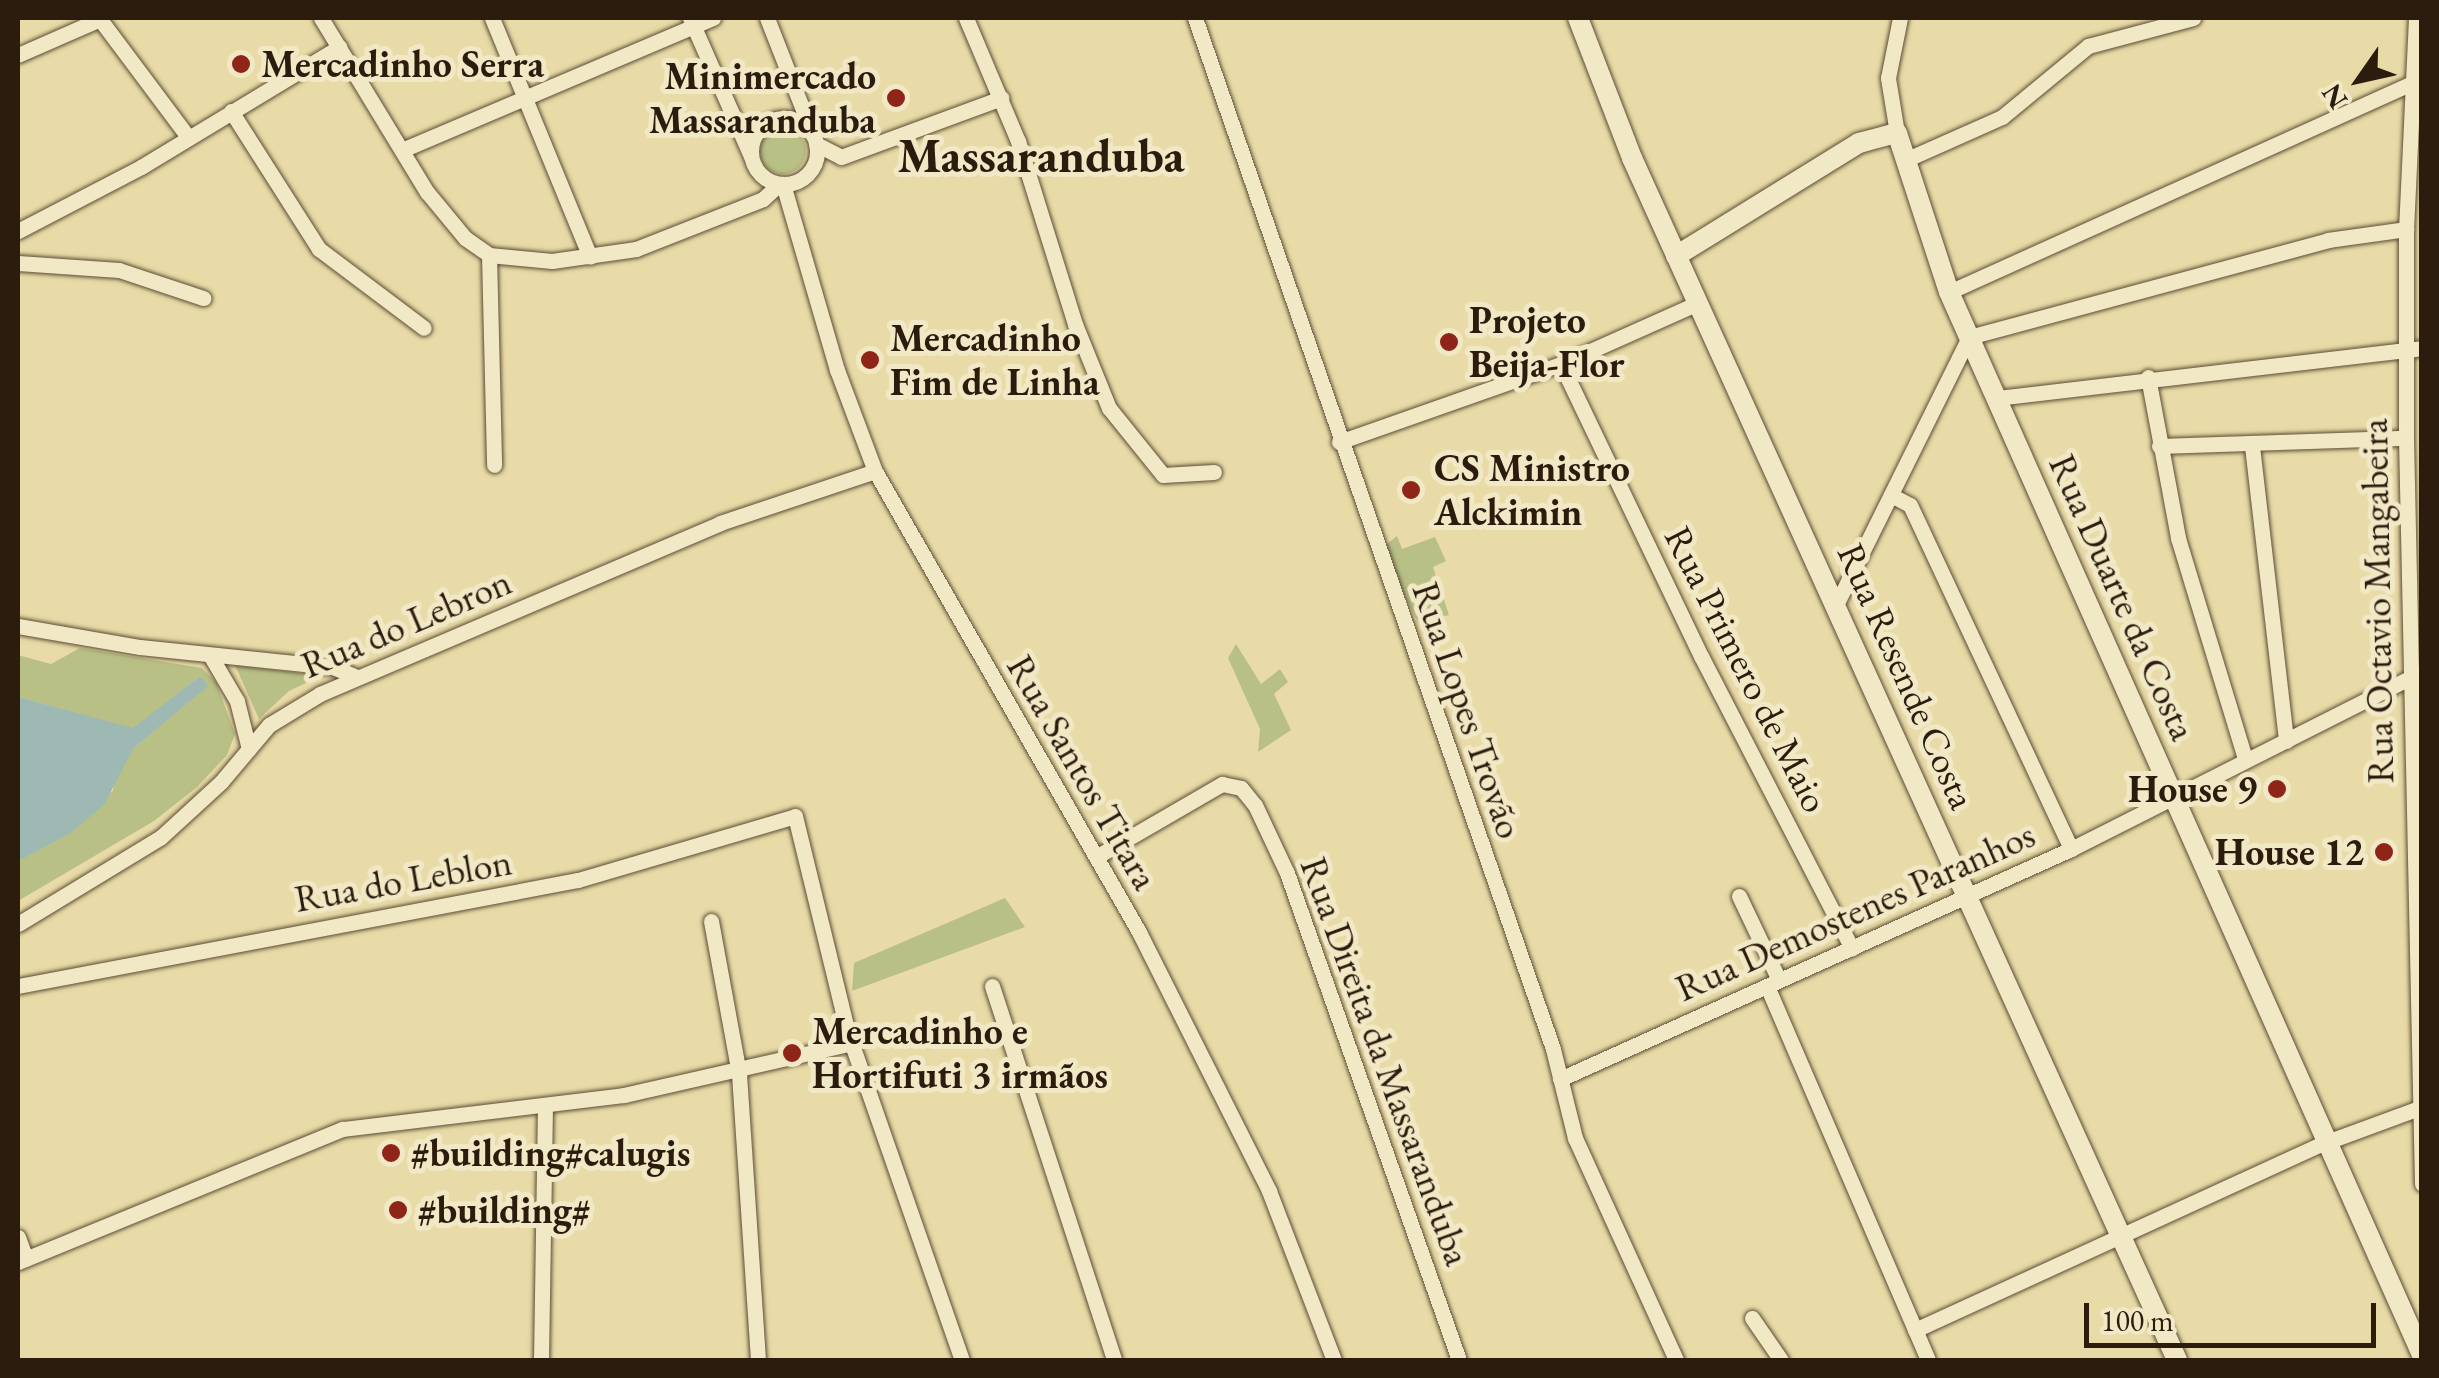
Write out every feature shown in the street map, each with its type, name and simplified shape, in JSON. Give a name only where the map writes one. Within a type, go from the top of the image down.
[{"type":"main road","name":"Rua Resende Costa","points":[[1578,18],[1676,256],[1837,603],[2177,1360]]},
{"type":"main road","points":[[1676,256],[1858,143],[1897,133]]},
{"type":"main road","name":"Rua Duarte da Costa","points":[[1897,133],[1949,292],[2324,1143],[2422,1355]]},
{"type":"street","points":[[18,55],[100,18],[188,137]]},
{"type":"street","points":[[321,18],[444,216],[489,255],[522,262],[590,257],[662,240],[763,199],[814,165],[819,145],[767,18]]},
{"type":"street","points":[[492,18],[529,94],[590,257]]},
{"type":"street","points":[[402,150],[692,22],[713,18]]},
{"type":"street","points":[[966,18],[1001,98],[1090,368],[1109,408],[1163,475],[1214,472]]},
{"type":"street","name":"Rua Lopes Trovão","points":[[1195,18],[1560,1079],[1574,1138],[1676,1360]]},
{"type":"street","name":"Rua Duarte da Costa","points":[[1897,133],[1888,78],[1900,18]]},
{"type":"street","points":[[1905,160],[2002,117],[2088,46],[2194,18]]},
{"type":"street","name":"Rua Octavio Mangabeira","points":[[2416,18],[2406,229],[2414,350],[2406,438],[2418,672],[2422,1184]]},
{"type":"street","points":[[692,22],[752,159],[787,183]]},
{"type":"street","points":[[18,230],[188,137],[338,47]]},
{"type":"street","points":[[1949,292],[2412,84]]},
{"type":"street","points":[[752,159],[755,135],[773,120],[796,120],[819,145],[841,157],[1001,98]]},
{"type":"street","points":[[230,111],[320,249],[424,328]]},
{"type":"street","name":"Rua Santos Titara","points":[[787,183],[837,370],[875,471],[1096,857],[1260,1174],[1334,1360]]},
{"type":"street","points":[[1837,603],[1969,337],[2328,240],[2406,229]]},
{"type":"street","points":[[489,255],[494,465]]},
{"type":"street","points":[[18,263],[119,270],[203,298]]},
{"type":"street","points":[[1340,442],[1562,364],[1698,304]]},
{"type":"street","points":[[1997,398],[2148,376],[2414,350]]},
{"type":"street","name":"Rua Primero de Maio","points":[[1562,364],[1701,656],[1852,948]]},
{"type":"street","points":[[2148,376],[2178,538],[2246,758]]},
{"type":"street","points":[[2159,446],[2252,446],[2406,438]]},
{"type":"street","points":[[2252,446],[2286,741]]},
{"type":"street","name":"Rua do Lebron","points":[[18,924],[161,837],[293,708],[356,677],[720,523],[875,471]]},
{"type":"street","points":[[1891,495],[1910,506],[2071,849]]},
{"type":"street","points":[[18,626],[210,655],[333,667],[356,677]]},
{"type":"street","points":[[957,656],[973,648]]},
{"type":"street","points":[[210,655],[237,700],[249,748]]},
{"type":"street","name":"Rua Demostenes Paranhos","points":[[1560,1079],[2071,849],[2418,672]]},
{"type":"street","name":"Rua Direita da Massaranduba","points":[[1096,857],[1213,788],[1242,788],[1287,874],[1459,1360]]},
{"type":"street","name":"Rua do Leblon","points":[[18,986],[578,880],[795,816],[852,1044]]},
{"type":"street","points":[[1738,896],[1928,1360]]},
{"type":"street","points":[[710,921],[739,1074],[758,1360]]},
{"type":"street","points":[[992,986],[1114,1360]]},
{"type":"street","points":[[18,1237],[22,1260],[343,1128],[546,1106],[739,1074],[852,1044],[962,1360]]},
{"type":"street","points":[[541,1360],[546,1106]]},
{"type":"street","points":[[1916,1330],[2324,1143],[2419,1108]]},
{"type":"street","points":[[1752,1318],[1782,1360]]},
{"type":"green space","points":[[783,128],[799,135],[806,151],[799,167],[783,174],[767,167],[760,151],[767,135]]},
{"type":"green space","points":[[1397,536],[1402,549],[1435,537],[1446,561],[1433,567],[1449,615],[1418,623],[1382,548]]},
{"type":"green space","points":[[1236,644],[1261,684],[1280,669],[1288,682],[1274,694],[1291,730],[1258,752],[1260,729],[1228,658]]},
{"type":"green space","points":[[80,648],[202,668],[216,682],[235,734],[227,755],[197,787],[154,821],[18,901],[18,861],[113,791],[114,777],[133,749],[207,686],[200,676],[133,729],[18,697],[18,655],[51,664]]},
{"type":"green space","points":[[235,665],[321,676],[289,691],[259,719]]},
{"type":"green space","points":[[1005,898],[1025,927],[852,991],[854,963]]},
{"type":"water","points":[[200,676],[208,686],[133,749],[104,805],[69,834],[18,861],[18,697],[133,728]]},
{"type":"place","name":"Mercadinho Serra","points":[[241,64]]},
{"type":"place","name":"Minimercado Massaranduba","points":[[896,98]]},
{"type":"place","name":"Projeto Beija-Flor","points":[[1449,342]]},
{"type":"place","name":"Mercadinho Fim de Linha","points":[[870,360]]},
{"type":"place","name":"CS Ministro Alckimin","points":[[1411,490]]},
{"type":"place","name":"House 9","points":[[2277,789]]},
{"type":"place","name":"House 12","points":[[2384,852]]},
{"type":"place","name":"Mercadinho e Hortifuti 3 irmãos","points":[[792,1053]]},
{"type":"place","name":"#building#calugis","points":[[391,1153]]},
{"type":"place","name":"#building#","points":[[398,1210]]},
{"type":"district","name":"Massaranduba","points":[[1041,156]]}]
